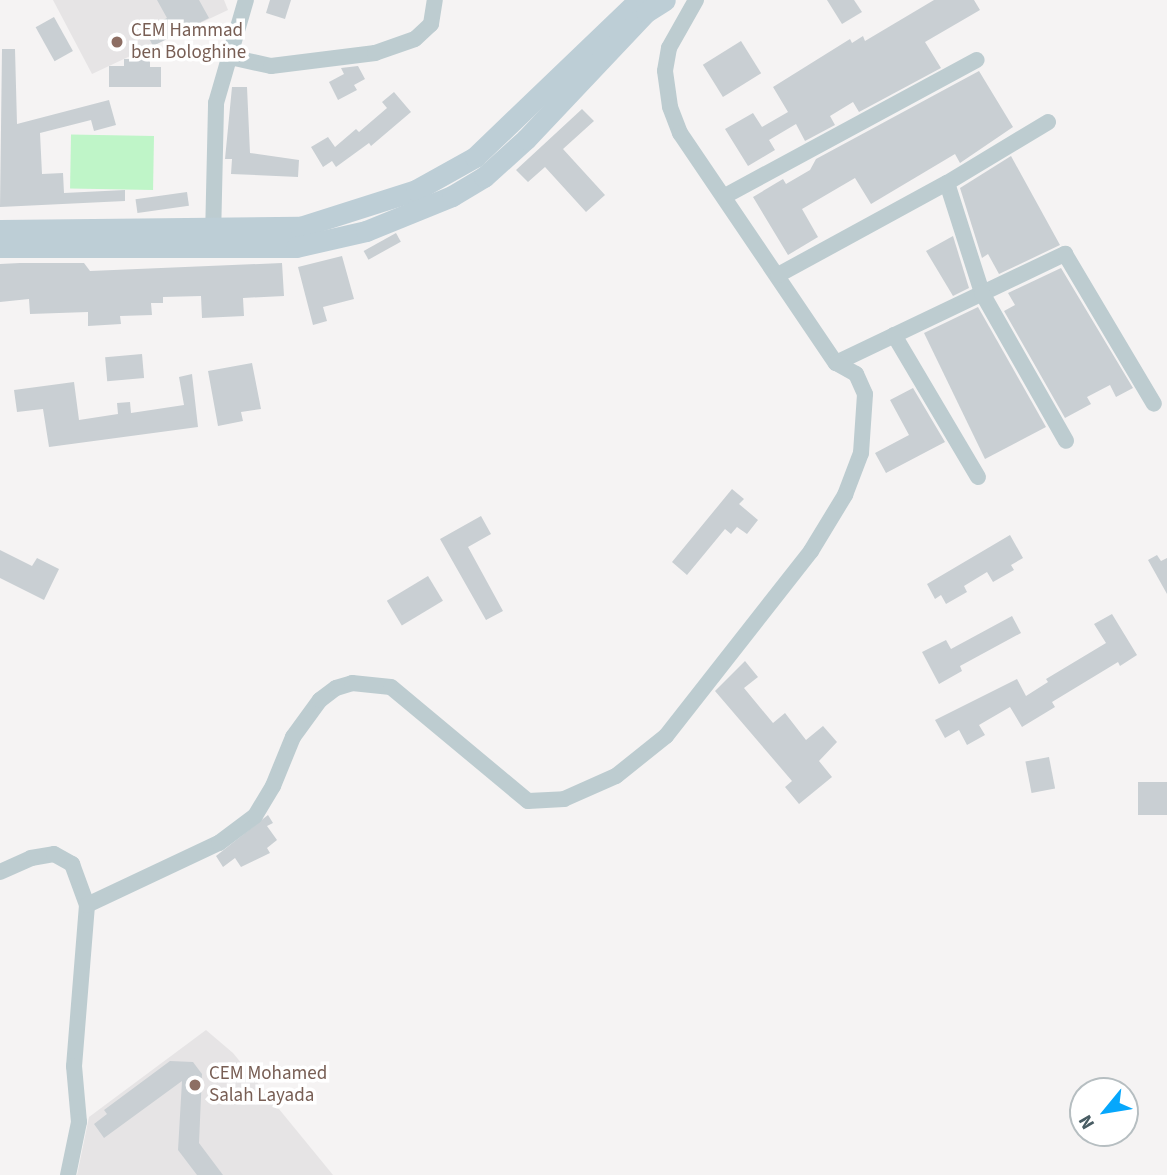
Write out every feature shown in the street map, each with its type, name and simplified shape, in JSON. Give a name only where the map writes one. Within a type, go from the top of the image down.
[{"type":"main road","points":[[0,230],[300,227],[416,190],[475,158],[639,0]]},
{"type":"main road","points":[[0,247],[212,251],[320,242],[366,231],[452,196],[484,177],[526,139],[619,39],[666,0]]},
{"type":"street","points":[[212,251],[216,103],[246,0]]},
{"type":"street","points":[[230,57],[271,66],[375,53],[415,40],[431,24],[435,0]]},
{"type":"street","points":[[87,905],[219,843],[254,816],[273,786],[293,737],[320,700],[336,688],[352,683],[391,687],[528,801],[583,793],[633,764],[666,736],[811,551],[845,495],[861,453],[865,394],[856,374],[836,363],[680,133],[670,107],[665,71],[669,48],[695,0]]},
{"type":"street","points":[[725,196],[977,60]]},
{"type":"street","points":[[778,275],[947,183],[1048,122]]},
{"type":"street","points":[[947,183],[982,293],[1066,441]]},
{"type":"street","points":[[836,363],[1065,254],[1154,404]]},
{"type":"street","points":[[894,335],[978,477]]},
{"type":"street","points":[[0,872],[31,858],[54,854],[72,864],[87,905],[74,1066],[79,1122],[68,1175]]},
{"type":"shaded area","name":"CEM Hammad ben Bologhine","points":[[53,0],[224,0],[228,10],[92,74]]},
{"type":"shaded area","name":"CEM Mohamed Salah Layada","points":[[206,1030],[233,1053],[333,1175],[77,1175],[89,1117]]},
{"type":"green space","points":[[71,135],[154,136],[153,190],[70,189]]},
{"type":"building","points":[[157,0],[199,0],[209,18],[153,46],[148,36],[165,28],[161,21],[167,18]]},
{"type":"building","points":[[270,0],[291,0],[285,19],[266,13]]},
{"type":"building","points":[[827,0],[854,0],[862,12],[842,24]]},
{"type":"building","points":[[934,0],[974,0],[980,10],[925,42],[941,68],[859,112],[853,102],[830,116],[835,125],[805,141],[796,124],[769,140],[775,150],[748,166],[725,129],[753,113],[762,127],[788,112],[773,87],[850,39],[852,43],[863,36],[865,41]]},
{"type":"building","points":[[54,17],[73,51],[55,61],[36,27]]},
{"type":"building","points":[[741,41],[761,73],[723,97],[703,65]]},
{"type":"building","points":[[2,49],[15,49],[17,124],[109,100],[116,125],[94,131],[91,120],[40,133],[42,174],[63,173],[64,193],[125,190],[125,201],[0,207]]},
{"type":"building","points":[[124,59],[150,59],[150,67],[161,67],[161,87],[109,87],[109,66],[124,66]]},
{"type":"building","points":[[358,66],[365,79],[354,85],[357,90],[338,100],[329,82],[344,74],[341,68]]},
{"type":"building","points":[[979,71],[1013,127],[960,163],[955,154],[871,204],[855,178],[802,209],[818,237],[788,255],[753,197],[783,179],[786,184],[810,170],[816,159]]},
{"type":"building","points":[[232,87],[247,87],[250,153],[299,160],[298,177],[231,174],[232,159],[225,159]]},
{"type":"building","points":[[394,92],[411,112],[371,146],[369,143],[336,167],[332,161],[323,167],[311,147],[328,137],[335,147],[356,129],[359,132],[387,108],[382,102]]},
{"type":"building","points":[[582,109],[594,121],[563,149],[605,195],[586,212],[545,167],[528,182],[516,170]]},
{"type":"building","points":[[1011,156],[1060,245],[999,274],[988,254],[982,258],[960,188]]},
{"type":"building","points":[[187,192],[189,206],[137,213],[136,199]]},
{"type":"building","points":[[396,233],[401,242],[368,260],[364,251]]},
{"type":"building","points":[[953,236],[969,288],[953,296],[926,251]]},
{"type":"building","points":[[342,256],[354,299],[323,307],[327,321],[313,325],[298,267]]},
{"type":"building","points":[[84,263],[90,271],[282,263],[284,296],[243,298],[244,316],[202,318],[201,296],[163,297],[163,303],[151,303],[152,315],[120,316],[121,324],[88,326],[88,312],[30,314],[29,299],[0,302],[0,264]]},
{"type":"building","points":[[1061,268],[1133,388],[1116,397],[1110,385],[1087,397],[1091,404],[1065,418],[1004,311],[1015,305],[1008,293]]},
{"type":"building","points":[[978,307],[1046,427],[985,459],[924,333]]},
{"type":"building","points":[[142,354],[144,378],[107,381],[105,357]]},
{"type":"building","points":[[252,363],[261,409],[241,412],[243,421],[218,426],[208,371]]},
{"type":"building","points":[[192,374],[198,427],[49,447],[43,409],[17,412],[14,390],[74,382],[79,420],[118,414],[117,403],[130,402],[131,413],[184,405],[179,377]]},
{"type":"building","points":[[913,388],[945,442],[886,473],[875,453],[909,435],[890,400]]},
{"type":"building","points":[[732,489],[744,499],[739,504],[758,520],[747,534],[737,527],[731,534],[725,529],[687,575],[672,562]]},
{"type":"building","points":[[481,516],[491,534],[468,547],[503,611],[486,620],[440,539]]},
{"type":"building","points":[[1010,535],[1023,558],[1011,565],[1014,570],[993,582],[987,572],[964,586],[967,592],[946,604],[941,595],[935,599],[927,584]]},
{"type":"building","points":[[0,550],[32,566],[37,558],[59,569],[44,600],[0,578]]},
{"type":"building","points":[[1157,555],[1161,561],[1167,558],[1167,594],[1148,560]]},
{"type":"building","points":[[428,576],[443,601],[402,626],[387,601]]},
{"type":"building","points":[[1112,614],[1137,655],[1120,666],[1118,662],[1052,702],[1055,707],[1022,727],[1010,707],[979,725],[985,735],[967,745],[959,730],[945,738],[935,720],[1017,679],[1026,696],[1048,682],[1046,679],[1106,643],[1094,624]]},
{"type":"building","points":[[1012,616],[1021,633],[960,666],[962,671],[939,684],[922,652],[946,640],[951,649]]},
{"type":"building","points":[[745,661],[758,677],[744,688],[773,723],[785,713],[806,740],[823,726],[837,742],[819,761],[832,777],[799,804],[785,787],[792,781],[715,691]]},
{"type":"building","points":[[1049,757],[1055,788],[1032,793],[1025,762]]},
{"type":"building","points":[[1138,782],[1167,782],[1167,815],[1138,815]]},
{"type":"building","points":[[268,815],[273,823],[267,826],[277,840],[267,848],[270,853],[241,867],[235,858],[223,867],[216,856]]},
{"type":"building","points":[[170,1061],[193,1062],[202,1074],[199,1143],[223,1175],[197,1175],[178,1150],[182,1081],[104,1138],[94,1124],[107,1114],[104,1110]]},
{"type":"place","name":"CEM Hammad ben Bologhine","points":[[117,42]]},
{"type":"place","name":"CEM Mohamed Salah Layada","points":[[195,1085]]}]
